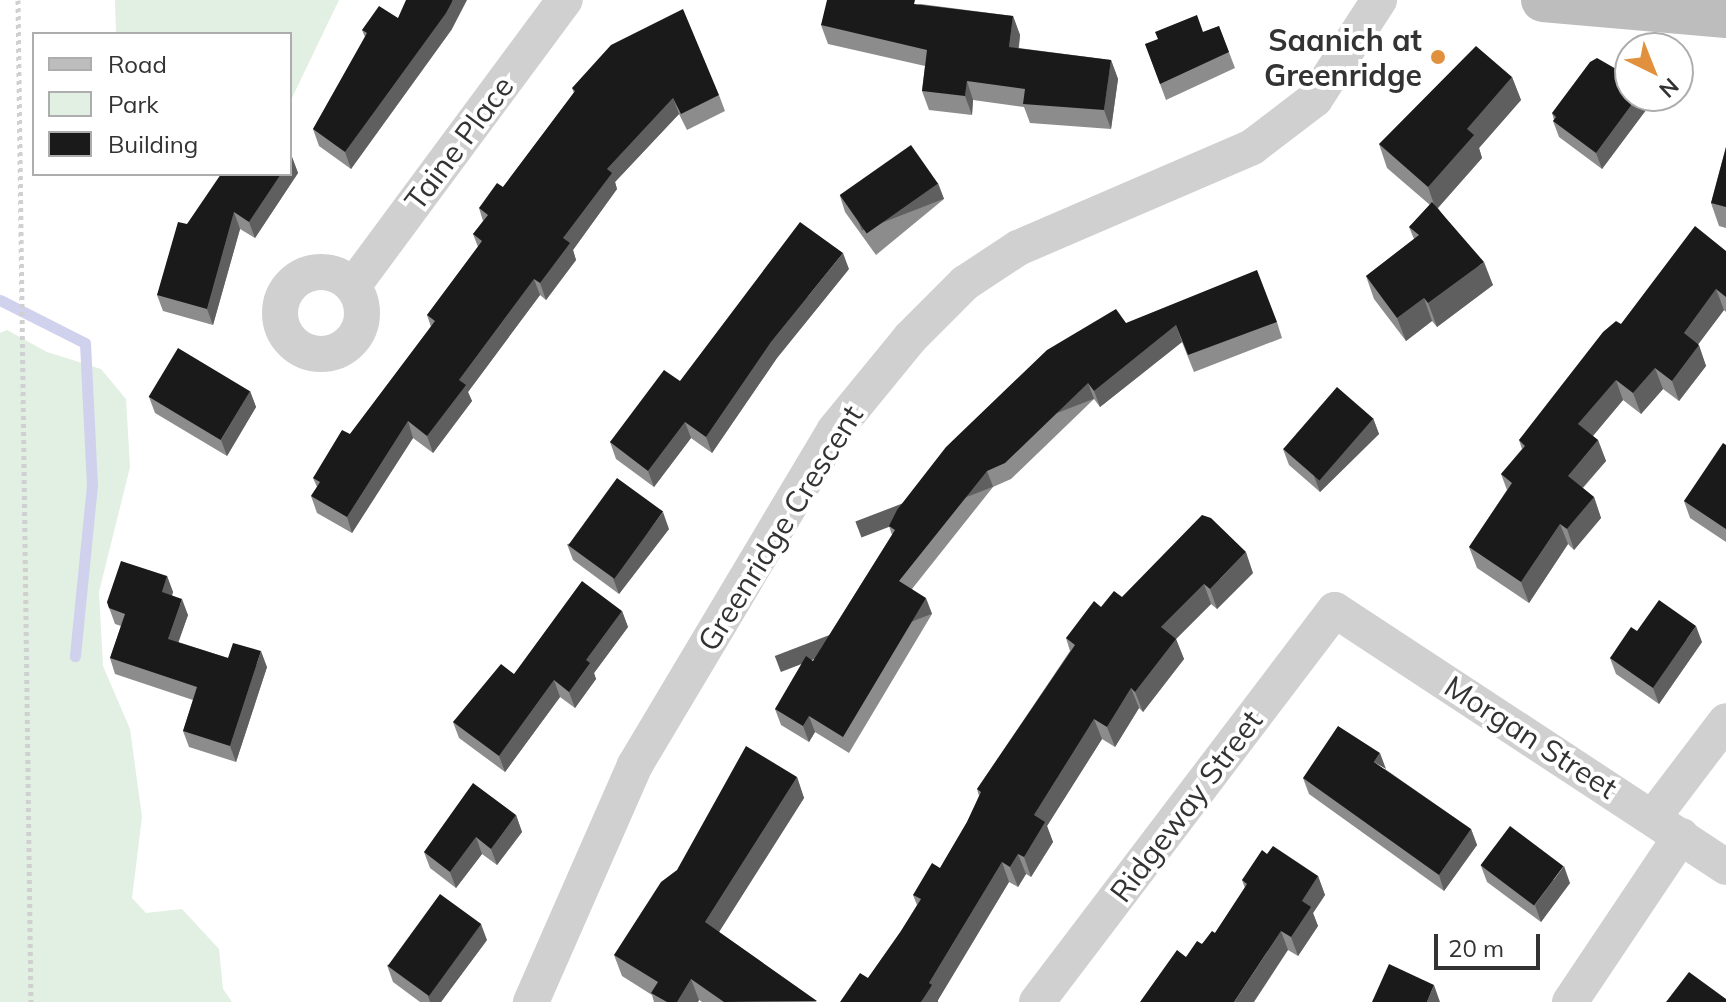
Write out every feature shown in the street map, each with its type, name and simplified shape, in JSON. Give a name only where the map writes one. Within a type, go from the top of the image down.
[{"type":"main road","points":[[1543,0],[1726,16]]},
{"type":"street","name":"Taine Place","points":[[353,286],[565,0]]},
{"type":"street","name":"Greenridge Crescent","points":[[531,1002],[635,765],[834,431],[910,338],[965,283],[1018,248],[1252,147],[1315,99],[1379,0]]},
{"type":"street","name":"Morgan Street","points":[[1335,610],[1668,826],[1726,867]]},
{"type":"street","name":"Ridgeway Street","points":[[1037,1002],[1335,610]]},
{"type":"street","points":[[1570,1002],[1726,721]]},
{"type":"path","points":[[18,0],[31,1002]]},
{"type":"green space","points":[[115,0],[339,0],[292,98],[292,32],[116,32]]},
{"type":"green space","points":[[7,330],[47,352],[101,369],[126,399],[130,467],[99,592],[103,666],[130,729],[142,817],[132,898],[146,913],[182,909],[219,949],[223,989],[232,1002],[0,1002],[0,333]]},
{"type":"building","points":[[406,0],[453,0],[345,152],[313,129],[367,33],[362,30],[379,6],[398,18]]},
{"type":"building","points":[[827,0],[915,0],[914,4],[1013,16],[1009,47],[1111,60],[1104,110],[1023,104],[1025,89],[967,81],[965,96],[922,91],[927,50],[821,25]]},
{"type":"building","points":[[683,9],[719,95],[681,114],[673,98],[607,169],[612,173],[563,238],[570,243],[540,283],[534,279],[459,380],[466,385],[427,436],[408,421],[347,517],[311,496],[320,482],[313,478],[342,430],[350,434],[435,321],[427,315],[482,241],[473,234],[488,215],[479,208],[497,183],[503,187],[575,91],[572,88],[611,45]]},
{"type":"building","points":[[1197,15],[1203,32],[1219,26],[1229,52],[1160,84],[1145,44],[1158,39],[1155,32]]},
{"type":"building","points":[[1476,46],[1512,77],[1467,129],[1474,135],[1428,187],[1379,144]]},
{"type":"building","points":[[1597,58],[1614,68],[1614,112],[1626,112],[1596,153],[1553,121],[1556,117],[1552,113],[1590,62]]},
{"type":"building","points":[[911,145],[938,184],[867,233],[840,195]]},
{"type":"building","points":[[1726,147],[1726,207],[1711,203]]},
{"type":"building","points":[[220,176],[280,176],[249,222],[234,212],[207,309],[157,295],[178,222],[187,224]]},
{"type":"building","points":[[1432,202],[1484,262],[1428,303],[1424,298],[1397,318],[1366,276],[1419,235],[1409,227]]},
{"type":"building","points":[[800,222],[843,253],[771,342],[706,437],[685,422],[648,471],[610,442],[664,370],[680,381]]},
{"type":"building","points":[[1695,226],[1726,251],[1726,297],[1716,289],[1684,333],[1699,345],[1672,381],[1655,368],[1633,393],[1616,380],[1578,424],[1598,440],[1568,476],[1594,497],[1567,529],[1560,524],[1521,582],[1469,547],[1512,483],[1501,474],[1525,446],[1519,440],[1603,332],[1616,321],[1621,324]]},
{"type":"building","points":[[1257,270],[1277,322],[1188,355],[1176,325],[1094,391],[1088,383],[1005,463],[987,471],[899,581],[926,598],[843,737],[809,716],[803,726],[775,709],[806,656],[813,661],[895,530],[889,526],[897,510],[946,447],[1047,350],[1116,309],[1126,323]]},
{"type":"building","points":[[178,348],[250,391],[221,440],[149,397]]},
{"type":"building","points":[[1337,387],[1373,418],[1319,480],[1283,449]]},
{"type":"building","points":[[1723,443],[1726,445],[1726,529],[1684,501]]},
{"type":"building","points":[[617,478],[663,512],[614,579],[568,545]]},
{"type":"building","points":[[1202,515],[1211,518],[1246,552],[1210,589],[1204,584],[1161,627],[1176,639],[1135,692],[1131,688],[1107,727],[1094,719],[1034,815],[1045,822],[1024,857],[1018,854],[1010,867],[1002,862],[929,983],[932,985],[921,1002],[840,1002],[860,973],[868,978],[921,899],[913,895],[932,863],[940,868],[967,822],[981,792],[977,789],[1075,645],[1066,638],[1094,601],[1101,607],[1114,591],[1122,597]]},
{"type":"building","points":[[121,561],[167,576],[162,592],[182,599],[168,639],[228,658],[233,643],[261,651],[230,746],[183,731],[197,687],[110,658],[125,614],[109,608],[107,602]]},
{"type":"building","points":[[582,581],[622,611],[586,660],[590,663],[569,692],[554,680],[499,756],[453,722],[501,664],[514,674]]},
{"type":"building","points":[[1659,600],[1696,626],[1653,688],[1610,658],[1631,627],[1637,631]]},
{"type":"building","points":[[1338,726],[1380,753],[1374,762],[1471,829],[1439,875],[1303,778]]},
{"type":"building","points":[[746,746],[797,777],[705,922],[817,1001],[724,1002],[691,979],[677,1002],[667,1002],[651,993],[658,982],[614,955],[661,882],[677,870]]},
{"type":"building","points":[[473,783],[516,815],[491,849],[476,837],[450,872],[424,852]]},
{"type":"building","points":[[1510,826],[1564,866],[1534,905],[1481,865]]},
{"type":"building","points":[[1273,846],[1318,876],[1302,901],[1311,907],[1291,937],[1281,931],[1234,1002],[1140,1002],[1177,950],[1186,957],[1197,941],[1202,944],[1212,931],[1215,933],[1247,884],[1242,880],[1262,850],[1267,854]]},
{"type":"building","points":[[440,894],[481,924],[429,996],[388,966]]},
{"type":"building","points":[[1389,964],[1434,985],[1427,1002],[1372,1002]]},
{"type":"building","points":[[1689,972],[1726,999],[1726,1002],[1666,1002]]},
{"type":"waterway","points":[[0,300],[85,343],[92,485],[75,656]]},
{"type":"place","name":"Saanich at Greenridge","points":[[1438,57]]}]
